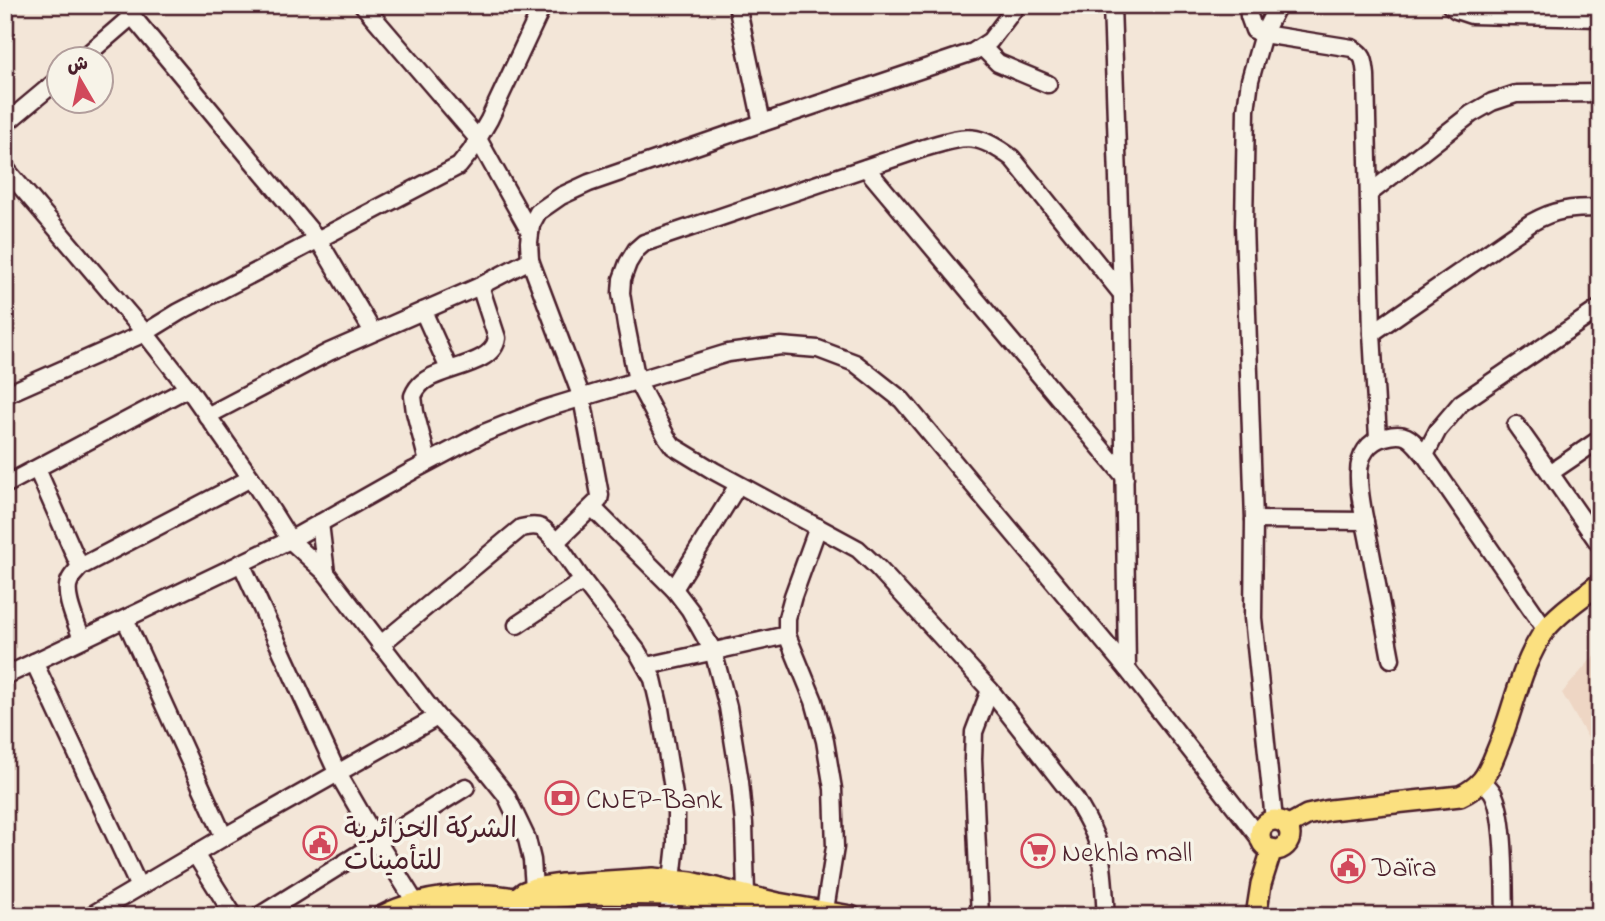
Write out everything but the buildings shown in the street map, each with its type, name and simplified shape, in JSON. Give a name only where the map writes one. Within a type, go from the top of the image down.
[{"type":"main road","points":[[1281,823],[1330,810],[1460,796],[1468,792],[1481,781],[1491,764],[1506,728],[1513,700],[1546,630],[1600,583]]},
{"type":"main road","points":[[1256,916],[1266,844],[1281,848],[1289,841],[1290,831],[1281,823]]},
{"type":"main road","points":[[430,916],[523,905],[547,886],[653,878],[671,888],[699,897],[779,916]]},
{"type":"main road","points":[[671,888],[691,882],[825,913],[851,916]]},
{"type":"main road","points":[[388,912],[419,909],[436,898],[482,895],[546,910],[552,916]]},
{"type":"street","points":[[363,5],[478,139],[530,232]]},
{"type":"street","points":[[6,394],[145,333],[179,312],[454,170],[467,157],[489,120],[543,5]]},
{"type":"street","points":[[737,5],[762,123]]},
{"type":"street","points":[[556,542],[593,508],[600,498],[582,398],[530,260],[531,225],[538,212],[589,183],[973,52],[990,41],[1017,5]]},
{"type":"street","points":[[1112,5],[1122,294],[1127,669]]},
{"type":"street","points":[[1248,5],[1254,30],[1263,34],[1352,48],[1362,54],[1366,75],[1372,333],[1378,438]]},
{"type":"street","points":[[1278,5],[1263,34],[1254,62],[1246,110],[1244,225],[1254,520],[1253,618],[1281,823]]},
{"type":"street","points":[[1450,5],[1471,15],[1600,18]]},
{"type":"street","points":[[94,46],[127,10],[319,241],[373,332]]},
{"type":"street","points":[[982,47],[998,62],[1048,84]]},
{"type":"street","points":[[5,124],[46,90]]},
{"type":"street","points":[[1370,193],[1471,114],[1492,102],[1516,94],[1600,93]]},
{"type":"street","points":[[1106,916],[1102,864],[1097,843],[1076,800],[990,691],[878,568],[858,549],[738,485],[673,446],[637,381],[621,293],[622,279],[628,263],[643,243],[951,140],[971,137],[993,144],[1012,158],[1122,294]]},
{"type":"street","points":[[5,168],[145,333],[188,388],[251,478],[290,540],[326,573],[437,717],[469,749],[506,795],[527,839],[532,860],[523,905]]},
{"type":"street","points":[[866,168],[1125,477]]},
{"type":"street","points":[[1372,333],[1547,214],[1563,210],[1600,208]]},
{"type":"street","points":[[207,416],[329,352],[480,286],[530,260]]},
{"type":"street","points":[[428,462],[412,396],[422,382],[449,369],[483,358],[490,354],[496,345],[498,338],[480,286]]},
{"type":"street","points":[[1425,455],[1438,430],[1461,404],[1600,308]]},
{"type":"street","points":[[423,310],[449,369]]},
{"type":"street","points":[[6,672],[34,662],[290,540],[484,433],[544,409],[728,353],[781,346],[818,348],[855,363],[902,400],[1127,669],[1266,844]]},
{"type":"street","points":[[5,485],[188,388]]},
{"type":"street","points":[[1517,425],[1600,545]]},
{"type":"street","points":[[1391,659],[1365,521],[1359,472],[1362,455],[1368,446],[1378,438],[1398,434],[1413,440],[1425,455],[1546,630]]},
{"type":"street","points":[[1550,473],[1600,439]]},
{"type":"street","points":[[37,469],[80,567]]},
{"type":"street","points":[[82,639],[67,596],[70,579],[80,567],[251,478]]},
{"type":"street","points":[[674,589],[738,485]]},
{"type":"street","points":[[593,508],[674,589],[690,610],[713,651],[728,707],[740,782],[746,894]]},
{"type":"street","points":[[1254,520],[1365,521]]},
{"type":"street","points":[[320,523],[326,573]]},
{"type":"street","points":[[818,527],[793,596],[787,618],[787,635],[814,701],[825,741],[833,789],[835,847],[825,913]]},
{"type":"street","points":[[380,645],[521,528],[544,528],[637,651],[653,678],[676,807],[676,844],[668,916]]},
{"type":"street","points":[[242,563],[337,772],[419,909]]},
{"type":"street","points":[[517,625],[583,581]]},
{"type":"street","points":[[125,619],[224,837]]},
{"type":"street","points":[[647,666],[787,635]]},
{"type":"street","points":[[34,662],[139,887]]},
{"type":"street","points":[[980,916],[974,732],[990,691]]},
{"type":"street","points":[[90,916],[195,853],[437,717]]},
{"type":"street","points":[[1481,781],[1492,791],[1498,809],[1505,916]]},
{"type":"street","points":[[259,916],[466,787]]},
{"type":"street","points":[[195,853],[234,916]]},
{"type":"shaded area","points":[[1600,649],[1600,759],[1562,693]]},
{"type":"place","name":"CNEP-Bank","points":[[562,798]]},
{"type":"place","name":"الشركة الجزائرية للتأمينات","points":[[320,843]]},
{"type":"place","name":"Nekhla mall","points":[[1038,851]]},
{"type":"place","name":"Daïra","points":[[1348,866]]}]
